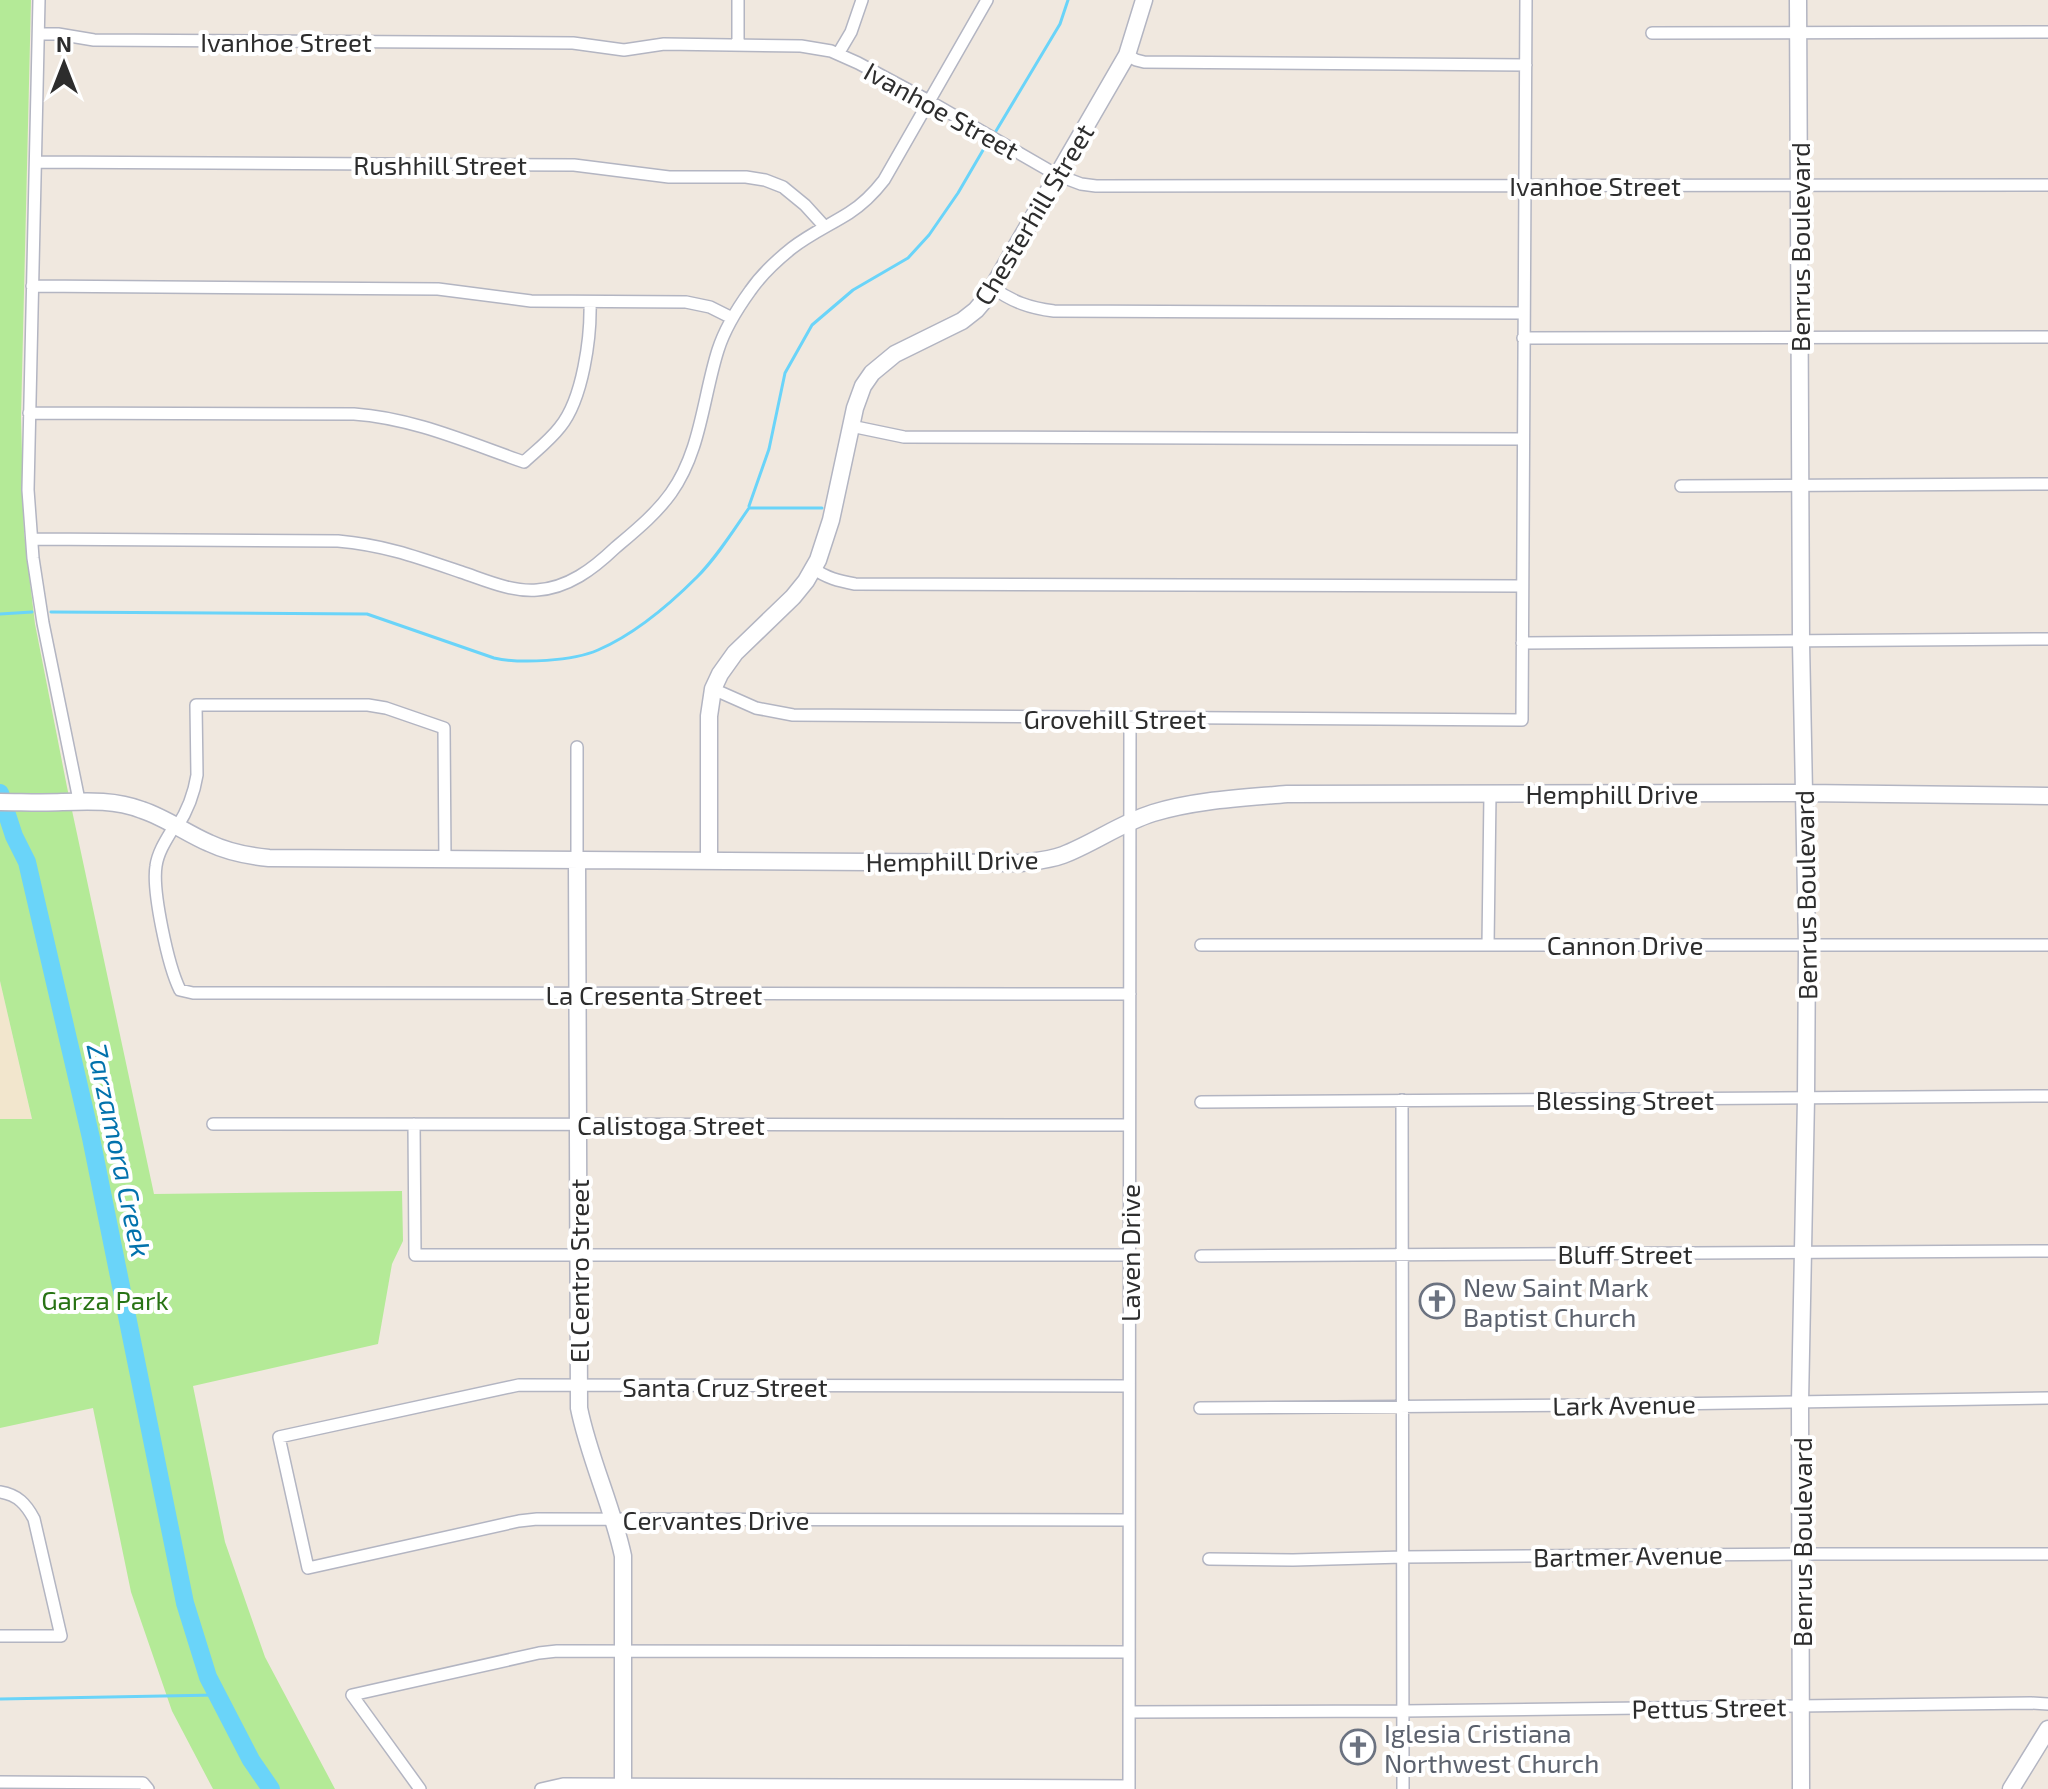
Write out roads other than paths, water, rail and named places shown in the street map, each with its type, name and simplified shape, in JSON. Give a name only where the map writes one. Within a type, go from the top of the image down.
[{"type":"street","points":[[39,0],[28,490],[43,623],[71,801]]},
{"type":"street","points":[[738,0],[738,45]]},
{"type":"street","points":[[838,54],[851,32],[862,0]]},
{"type":"street","points":[[32,539],[338,541],[388,548],[498,585],[519,589],[544,589],[575,580],[632,534],[672,492],[697,436],[718,350],[732,318],[750,290],[793,247],[850,213],[871,196],[884,180],[987,0]]},
{"type":"street","name":"Chesterhill Street","points":[[709,861],[709,716],[713,689],[735,653],[793,597],[813,568],[831,520],[859,393],[872,373],[895,354],[962,321],[987,297],[1127,55],[1144,0]]},
{"type":"street","points":[[1526,0],[1522,643],[2048,639]]},
{"type":"street","name":"Benrus Boulevard","points":[[1798,0],[1801,642],[1807,944],[1800,1402],[1801,1789]]},
{"type":"street","points":[[1652,33],[2048,32]]},
{"type":"street","name":"Ivanhoe Street","points":[[39,34],[94,40],[573,43],[624,50],[664,44],[801,46],[838,54],[866,67],[1057,175],[1096,186],[2048,185]]},
{"type":"street","points":[[1127,55],[1144,62],[1526,65]]},
{"type":"street","name":"Rushhill Street","points":[[36,162],[574,165],[669,177],[746,177],[783,187],[825,227]]},
{"type":"street","points":[[32,286],[438,289],[508,299],[686,302],[710,307],[732,318]]},
{"type":"street","points":[[992,287],[1023,305],[1054,311],[1523,313]]},
{"type":"street","points":[[29,413],[377,415],[402,420],[524,462],[559,429],[573,406],[590,332],[590,302]]},
{"type":"street","points":[[1523,338],[2048,337]]},
{"type":"street","points":[[851,426],[904,437],[1522,439]]},
{"type":"street","points":[[1681,486],[2048,484]]},
{"type":"street","points":[[813,568],[823,575],[855,584],[1522,586]]},
{"type":"street","name":"Grovehill Street","points":[[713,689],[756,708],[793,715],[1522,720],[1522,643]]},
{"type":"street","points":[[176,826],[189,807],[196,786],[196,705],[368,705],[444,728],[445,860]]},
{"type":"street","name":"Laven Drive","points":[[1129,1788],[1130,718]]},
{"type":"street","name":"El Centro Street","points":[[577,747],[579,1408],[623,1556],[623,1787]]},
{"type":"street","name":"Hemphill Drive","points":[[0,802],[122,804],[142,810],[221,849],[253,857],[904,863],[1037,861],[1066,854],[1129,822],[1177,807],[1287,794],[2048,796]]},
{"type":"street","points":[[1488,945],[1490,794]]},
{"type":"street","name":"La Cresenta Street","points":[[176,826],[158,859],[155,881],[173,976],[180,990],[193,993],[1130,994]]},
{"type":"street","name":"Cannon Drive","points":[[1201,945],[2048,945]]},
{"type":"street","name":"Blessing Street","points":[[1201,1102],[2048,1096]]},
{"type":"street","points":[[1402,1100],[1403,1789]]},
{"type":"street","name":"Calistoga Street","points":[[213,1124],[1129,1125]]},
{"type":"street","points":[[414,1124],[415,1255],[1129,1255]]},
{"type":"street","name":"Bluff Street","points":[[1201,1256],[2048,1251]]},
{"type":"street","name":"Santa Cruz Street","points":[[308,1568],[279,1437],[519,1385],[1129,1386]]},
{"type":"street","name":"Lark Avenue","points":[[1200,1408],[2048,1398]]},
{"type":"street","points":[[0,1492],[20,1499],[34,1519],[61,1636],[0,1636]]},
{"type":"street","name":"Cervantes Drive","points":[[308,1568],[537,1519],[1129,1520]]},
{"type":"street","name":"Bartmer Avenue","points":[[1209,1559],[2048,1554]]},
{"type":"street","points":[[420,1789],[352,1695],[539,1653],[1129,1652]]},
{"type":"street","name":"Pettus Street","points":[[1129,1712],[2048,1704]]},
{"type":"street","points":[[2011,1789],[2048,1729]]},
{"type":"street","points":[[0,1782],[143,1783],[148,1789]]},
{"type":"street","points":[[541,1789],[563,1784],[623,1787],[1129,1788]]},
{"type":"waterway","points":[[996,131],[1060,24],[1068,0]]},
{"type":"waterway","points":[[749,506],[769,449],[785,373],[812,325],[853,290],[908,258],[929,235],[958,193],[986,145]]},
{"type":"waterway","points":[[51,612],[367,614],[494,658],[518,661],[561,659],[587,654],[611,644],[663,608],[704,569],[749,508],[822,508]]},
{"type":"waterway","points":[[0,614],[32,612]]},
{"type":"waterway","name":"Zarzamora Creek","points":[[0,793],[14,836],[27,862],[91,1138],[185,1603],[208,1677],[251,1760],[271,1789]]},
{"type":"waterway","points":[[0,1699],[217,1695]]},
{"type":"place","name":"New Saint Mark Baptist Church","points":[[1437,1301]]},
{"type":"place","name":"Iglesia Cristiana Northwest Church","points":[[1358,1747]]},
{"type":"park label","name":"Garza Park","points":[[105,1299]]}]
